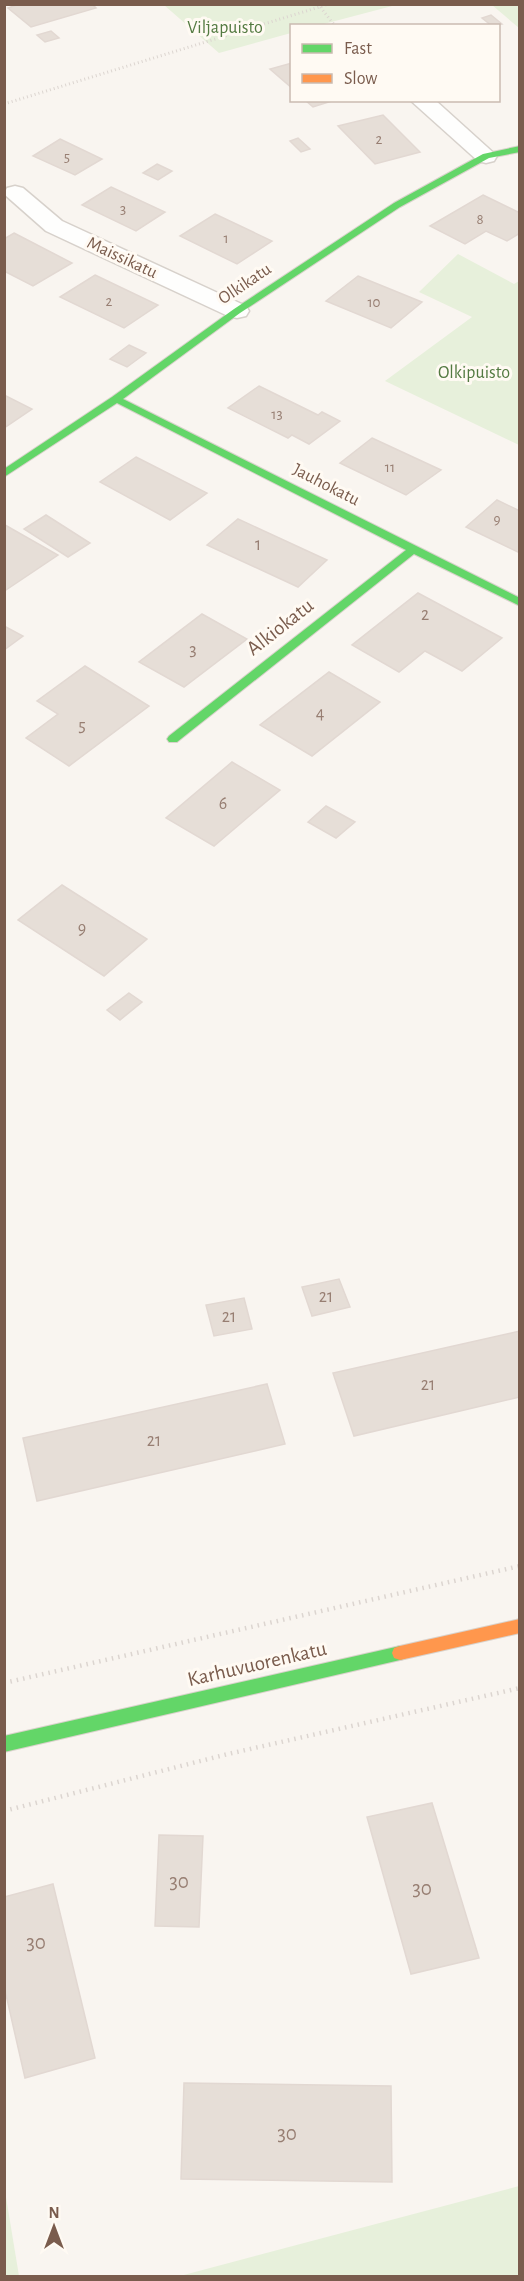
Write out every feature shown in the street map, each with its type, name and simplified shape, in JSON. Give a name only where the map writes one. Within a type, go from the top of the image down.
[{"type":"street","points":[[424,102],[486,156]]},
{"type":"street","name":"Olkikatu","points":[[4,474],[116,399],[237,310],[397,205],[486,156],[519,149]]},
{"type":"street","name":"Maissikatu","points":[[15,193],[54,226],[237,310]]},
{"type":"street","name":"Jauhokatu","points":[[116,399],[519,603]]},
{"type":"street","name":"Alkiokatu","points":[[173,739],[414,549]]},
{"type":"street","name":"Karhuvuorenkatu","points":[[4,1744],[519,1626]]},
{"type":"path","points":[[4,104],[329,4]]},
{"type":"path","points":[[319,6],[334,24]]},
{"type":"path","points":[[4,1683],[519,1566]]},
{"type":"path","points":[[4,1810],[228,1754],[519,1688]]},
{"type":"green space","name":"Viljapuisto","points":[[164,5],[396,5],[324,24],[290,24],[290,33],[219,53]]},
{"type":"green space","points":[[492,5],[519,5],[519,28]]},
{"type":"green space","name":"Olkipuisto","points":[[458,254],[514,284],[519,281],[519,445],[385,381],[472,317],[419,292]]},
{"type":"green space","points":[[519,2186],[519,2276],[180,2276]]},
{"type":"green space","points":[[5,2191],[19,2276],[5,2276]]},
{"type":"building","points":[[19,4],[92,4],[96,8],[31,27],[8,8]]},
{"type":"building","points":[[491,15],[502,24],[490,24],[482,18]]},
{"type":"building","points":[[51,31],[59,38],[45,42],[37,35]]},
{"type":"building","points":[[290,64],[290,86],[270,69]]},
{"type":"building","points":[[307,102],[329,102],[313,107]]},
{"type":"building","points":[[383,115],[420,152],[375,164],[338,126]]},
{"type":"building","points":[[298,138],[310,149],[301,152],[290,141]]},
{"type":"building","points":[[60,139],[102,159],[75,175],[33,156]]},
{"type":"building","points":[[157,164],[172,171],[158,180],[143,173]]},
{"type":"building","points":[[111,187],[165,212],[136,231],[82,205]]},
{"type":"building","points":[[483,195],[520,213],[520,233],[507,241],[486,231],[465,244],[430,226]]},
{"type":"building","points":[[215,214],[272,241],[237,264],[180,236]]},
{"type":"building","points":[[14,233],[72,263],[33,286],[4,271],[4,239]]},
{"type":"building","points":[[95,275],[158,305],[124,328],[60,297]]},
{"type":"building","points":[[358,276],[422,302],[391,328],[326,301]]},
{"type":"building","points":[[129,345],[146,353],[127,367],[110,359]]},
{"type":"building","points":[[259,386],[318,415],[322,412],[340,421],[309,444],[292,435],[288,438],[228,408]]},
{"type":"building","points":[[4,395],[32,409],[4,428]]},
{"type":"building","points":[[372,438],[441,470],[406,495],[340,463]]},
{"type":"building","points":[[136,457],[207,493],[170,520],[100,482]]},
{"type":"building","points":[[497,500],[520,511],[520,553],[466,527]]},
{"type":"building","points":[[46,515],[90,543],[68,557],[24,529]]},
{"type":"building","points":[[238,519],[327,560],[298,587],[207,545]]},
{"type":"building","points":[[5,525],[58,555],[6,590],[4,589]]},
{"type":"building","points":[[418,593],[502,638],[462,671],[425,651],[399,672],[352,645]]},
{"type":"building","points":[[202,614],[247,639],[184,687],[139,662]]},
{"type":"building","points":[[4,626],[23,636],[4,650]]},
{"type":"building","points":[[85,666],[149,706],[69,766],[26,738],[58,714],[37,701]]},
{"type":"building","points":[[329,672],[380,702],[312,756],[260,725]]},
{"type":"building","points":[[232,762],[280,790],[214,846],[166,818]]},
{"type":"building","points":[[326,806],[355,822],[336,838],[308,822]]},
{"type":"building","points":[[62,885],[147,939],[104,976],[18,920]]},
{"type":"building","points":[[129,993],[142,1002],[120,1020],[107,1010]]},
{"type":"building","points":[[339,1279],[350,1307],[312,1316],[302,1287]]},
{"type":"building","points":[[244,1298],[252,1329],[214,1336],[206,1305]]},
{"type":"building","points":[[520,1331],[520,1397],[354,1436],[333,1373]]},
{"type":"building","points":[[267,1384],[285,1444],[37,1501],[23,1438]]},
{"type":"building","points":[[432,1803],[479,1958],[411,1974],[367,1817]]},
{"type":"building","points":[[159,1835],[203,1836],[199,1927],[155,1926]]},
{"type":"building","points":[[53,1884],[95,2058],[25,2078],[4,1986],[4,1897]]},
{"type":"building","points":[[184,2083],[391,2086],[392,2182],[181,2179]]},
{"type":"traffic: fast","points":[[4,474],[116,399],[237,311],[397,205],[486,156],[520,149]]},
{"type":"traffic: fast","points":[[116,399],[520,603]]},
{"type":"traffic: fast","points":[[173,739],[414,549]]},
{"type":"traffic: fast","points":[[4,1744],[400,1653]]},
{"type":"traffic: slow","points":[[400,1653],[520,1626]]}]
